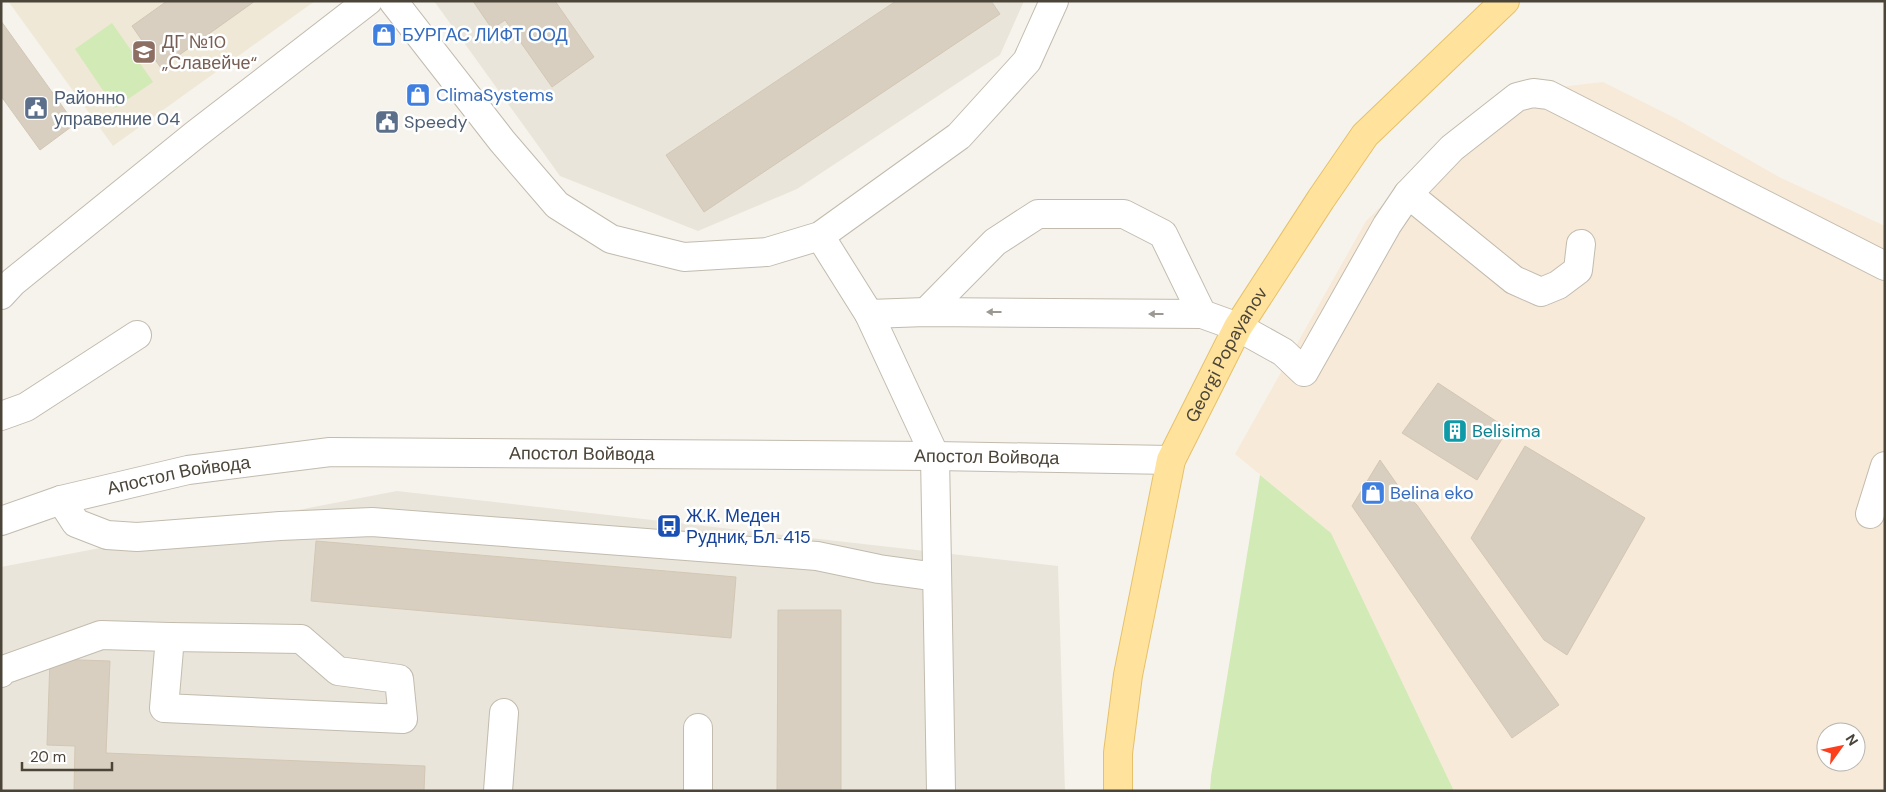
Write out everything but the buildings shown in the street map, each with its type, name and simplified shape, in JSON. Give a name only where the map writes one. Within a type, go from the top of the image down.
[{"type":"main road","name":"Georgi Popayanov","points":[[1118,791],[1118,753],[1128,675],[1171,460],[1238,327],[1365,135],[1505,1]]},
{"type":"street","points":[[1,295],[13,282],[196,134],[368,1]]},
{"type":"street","points":[[393,1],[502,141],[557,205],[611,239],[684,257],[767,252],[820,236],[959,136],[1027,61],[1054,1]]},
{"type":"street","points":[[869,314],[926,312],[1202,314],[1238,327],[1283,352],[1304,372],[1387,225],[1408,194],[1452,148],[1517,97],[1532,92],[1549,95],[1885,266]]},
{"type":"street","points":[[1408,194],[1514,280],[1540,292],[1558,285],[1578,270],[1581,244]]},
{"type":"street","points":[[926,312],[995,242],[1038,214],[1124,214],[1163,234],[1202,314]]},
{"type":"street","points":[[820,236],[869,314],[935,456],[941,791]]},
{"type":"street","points":[[1,416],[26,407],[137,335]]},
{"type":"street","name":"Апостол Войвода","points":[[1,521],[61,500],[188,470],[330,452],[935,456],[1171,460]]},
{"type":"street","points":[[1870,514],[1885,466]]},
{"type":"street","points":[[61,500],[76,522],[107,536],[137,537],[280,526],[372,522],[817,556],[879,569],[937,577]]},
{"type":"street","points":[[1,673],[101,635],[170,636],[301,639],[338,671],[399,679],[403,719],[164,708],[170,636]]},
{"type":"street","points":[[498,791],[504,713]]},
{"type":"street","points":[[698,728],[698,791]]},
{"type":"shaded area","name":"ДГ №10 „Славейче“","points":[[8,1],[315,1],[113,146]]},
{"type":"shaded area","points":[[434,1],[1024,1],[1000,55],[797,189],[698,231],[560,176]]},
{"type":"shaded area","points":[[1603,82],[1677,119],[1781,178],[1885,226],[1885,791],[1454,791],[1331,533],[1235,454],[1366,221],[1406,182],[1517,92]]},
{"type":"shaded area","points":[[397,491],[1058,566],[1065,791],[1,791],[1,567]]},
{"type":"green space","points":[[112,23],[153,82],[115,108],[75,49]]},
{"type":"green space","points":[[1260,475],[1331,533],[1454,791],[1210,791]]},
{"type":"place","name":"БУРГАС ЛИФТ ООД","points":[[384,35]]},
{"type":"place","name":"ДГ №10 „Славейче“","points":[[144,52]]},
{"type":"place","name":"ClimaSystems","points":[[418,95]]},
{"type":"place","name":"Районно управелние 04","points":[[36,108]]},
{"type":"place","name":"Speedy","points":[[387,122]]},
{"type":"place","name":"Belisima","points":[[1455,431]]},
{"type":"place","name":"Belina eko","points":[[1373,493]]},
{"type":"place","name":"Ж.К. Меден Рудник, Бл. 415","points":[[669,526]]}]
